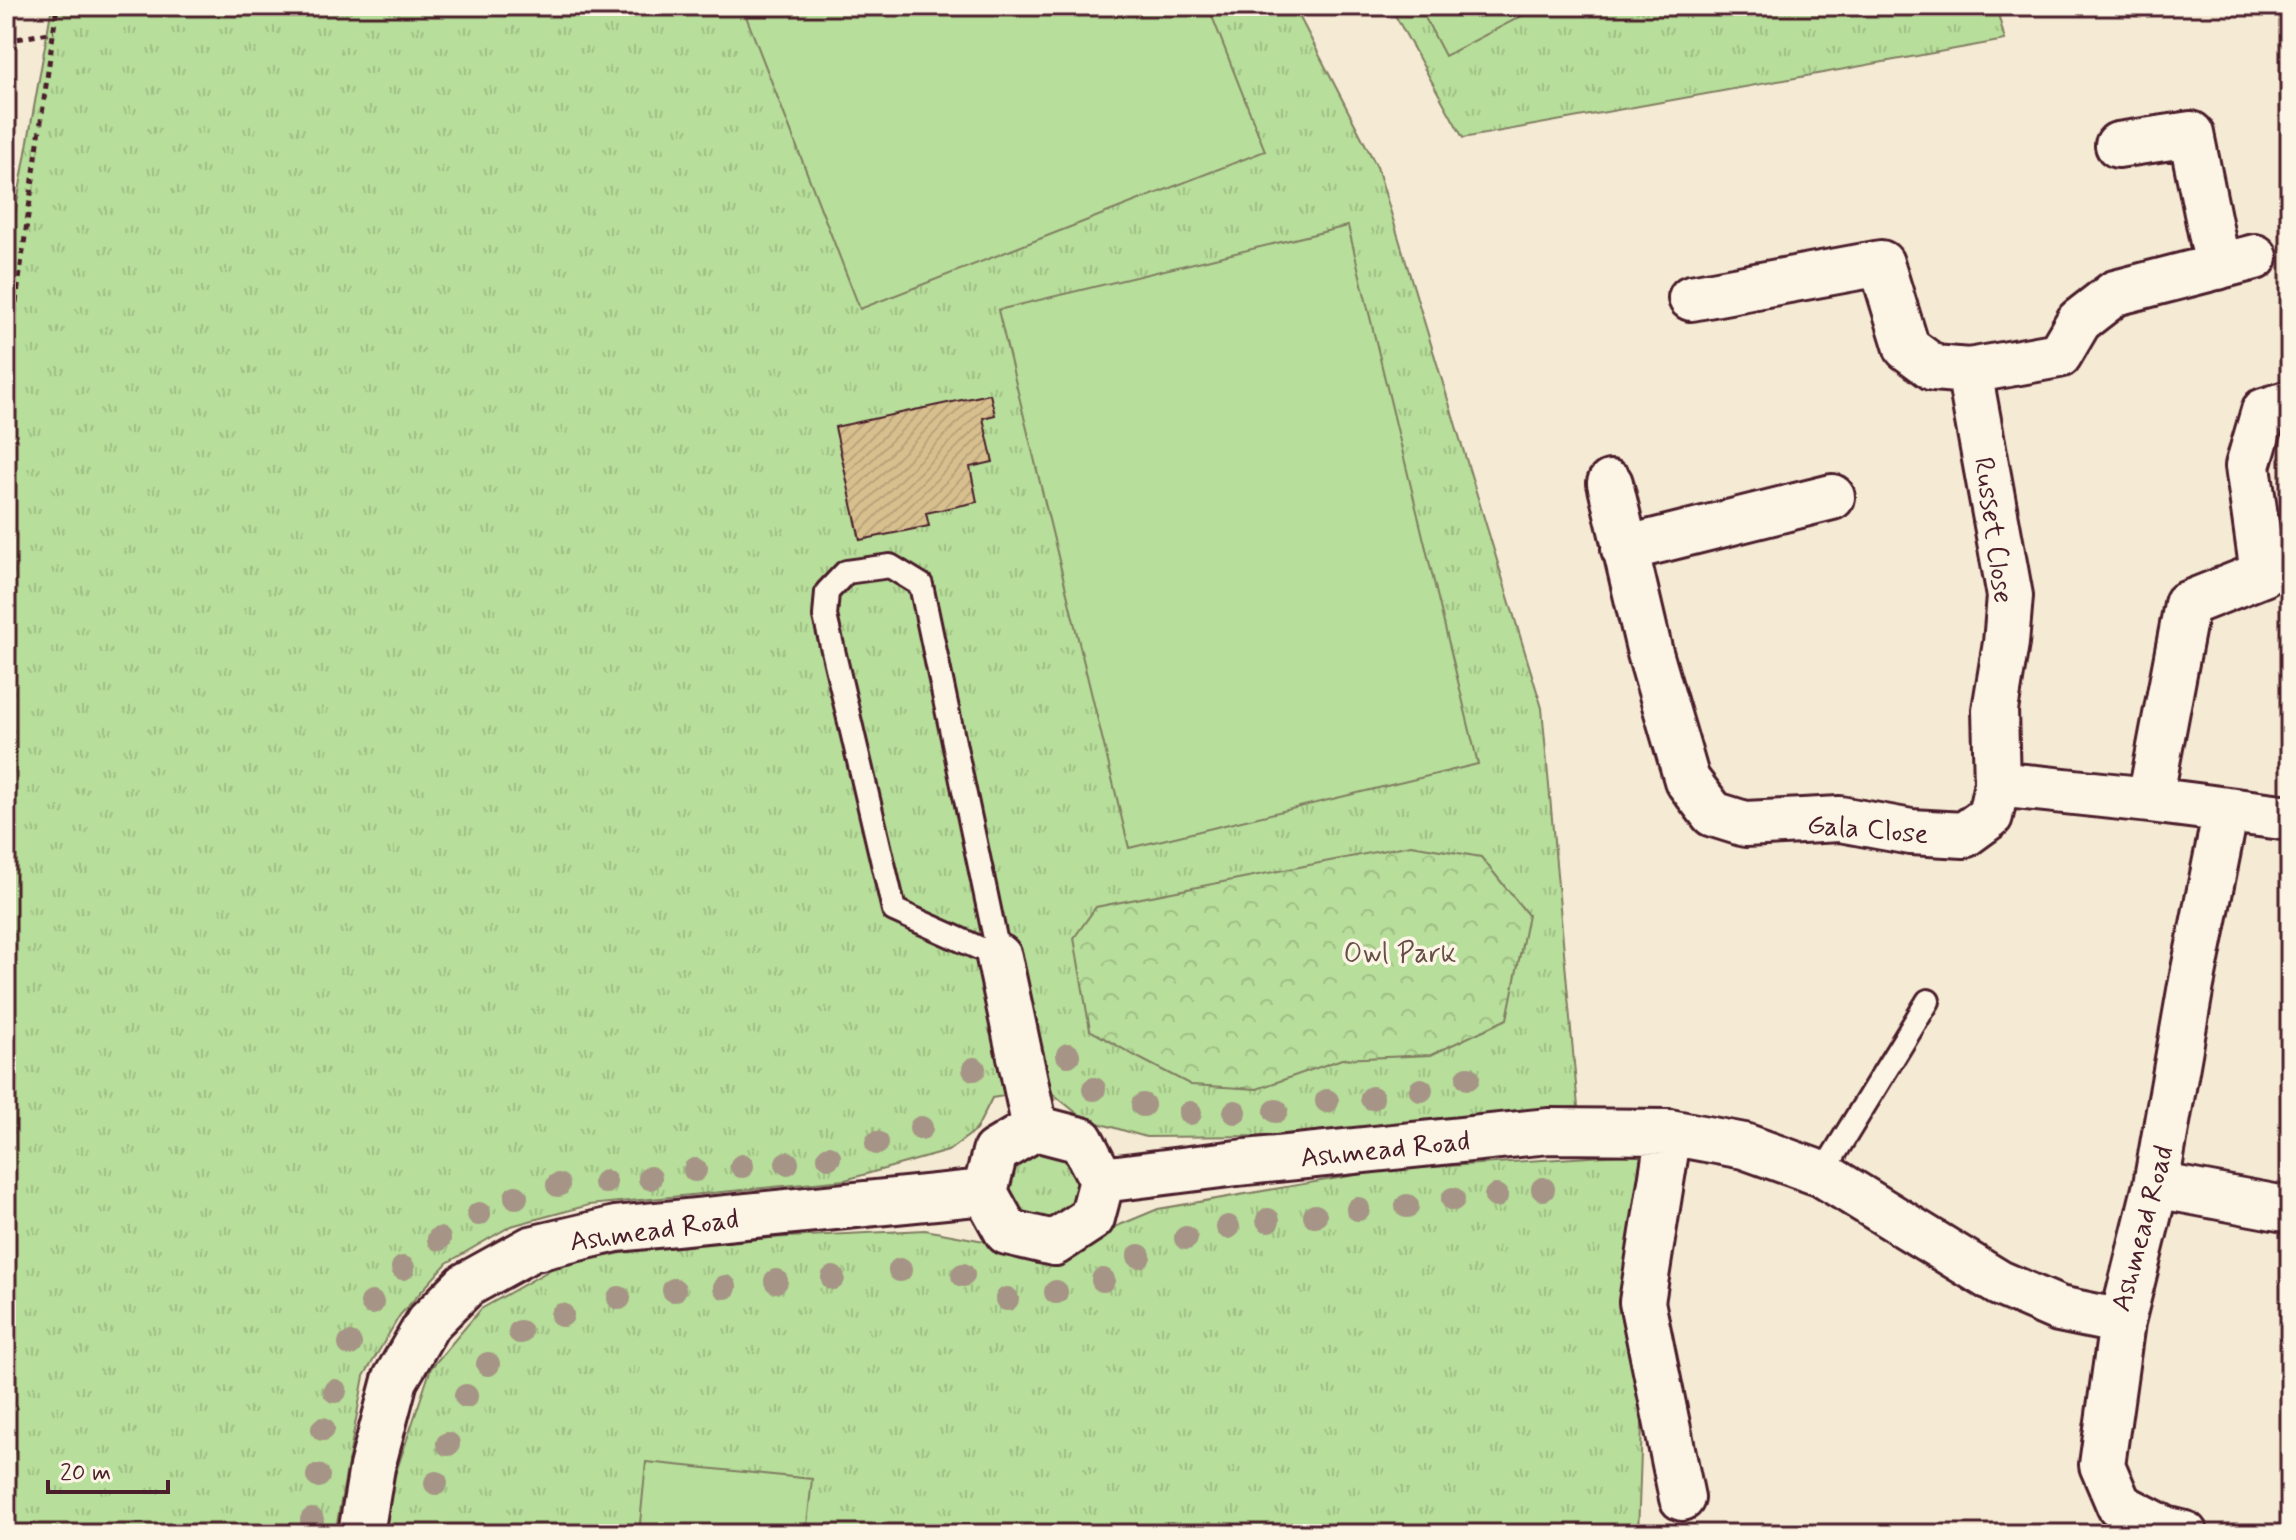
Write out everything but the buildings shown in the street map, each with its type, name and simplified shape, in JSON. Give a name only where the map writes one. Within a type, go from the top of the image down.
[{"type":"street","points":[[1691,298],[1881,263],[1907,348],[1934,368],[1969,371],[2059,355],[2079,321],[2115,293],[2236,262],[2191,134],[2118,145]]},
{"type":"street","name":"Russet Close","points":[[1969,371],[2010,596],[1995,710],[1997,784]]},
{"type":"street","points":[[2150,800],[2187,604],[2263,574],[2248,466],[2264,411],[2290,403]]},
{"type":"street","name":"Gala Close","points":[[1610,483],[1650,653],[1687,780],[1713,814],[1745,824],[1840,819],[1911,832],[1964,835],[1990,816],[1997,784]]},
{"type":"street","points":[[1624,549],[1832,497]]},
{"type":"street","points":[[1997,784],[2290,818]]},
{"type":"street","name":"Ashmead Road","points":[[1102,1180],[1549,1131],[1669,1132],[1744,1146],[1822,1174],[1999,1283],[2059,1309],[2122,1322],[2156,1185],[2226,810]]},
{"type":"street","points":[[999,957],[1035,1128]]},
{"type":"street","points":[[1035,1128],[1081,1140],[1102,1180],[1092,1218],[1054,1243],[1007,1232],[985,1192],[995,1152],[1035,1128]]},
{"type":"street","points":[[1669,1132],[1642,1302],[1682,1498]]},
{"type":"street","points":[[2156,1185],[2290,1210]]},
{"type":"street","name":"Ashmead Road","points":[[361,1534],[372,1467],[395,1380],[428,1323],[466,1285],[531,1249],[616,1229],[985,1192]]},
{"type":"street","points":[[2122,1322],[2102,1465],[2119,1505],[2165,1529],[2185,1534]]},
{"type":"lane","points":[[890,566],[921,585],[999,957],[894,910],[825,616],[827,592],[846,572],[890,566]]},
{"type":"lane","points":[[1822,1174],[1928,1001]]},
{"type":"path","points":[[6,374],[57,6]]},
{"type":"path","points":[[6,41],[54,32]]},
{"type":"green space","points":[[52,6],[1294,6],[1377,167],[1542,708],[1578,1107],[1265,1136],[1146,1137],[1084,1119],[1047,1089],[992,1098],[976,1130],[948,1151],[845,1180],[589,1205],[511,1226],[447,1263],[400,1315],[364,1376],[335,1534],[6,1534],[6,265]]},
{"type":"green space","points":[[742,6],[1208,6],[1265,151],[860,309]]},
{"type":"green space","points":[[1390,6],[1996,6],[2005,40],[1463,138]]},
{"type":"green space","points":[[1419,6],[1541,6],[1445,56]]},
{"type":"green space","points":[[1348,226],[1478,764],[1129,848],[998,310]]},
{"type":"green space","name":"Owl Park","points":[[1411,845],[1481,857],[1528,915],[1507,1019],[1431,1055],[1342,1059],[1257,1089],[1191,1085],[1090,1030],[1074,938],[1096,907]]},
{"type":"green space","points":[[1063,1149],[1081,1184],[1072,1208],[1049,1223],[1023,1219],[1001,1176],[1013,1153]]},
{"type":"green space","points":[[1652,1153],[1638,1534],[385,1534],[393,1481],[431,1368],[481,1309],[557,1266],[672,1243],[925,1230],[984,1241],[1036,1264],[1067,1259],[1110,1229],[1158,1209],[1385,1170]]},
{"type":"green space","points":[[646,1462],[812,1479],[806,1534],[639,1534]]}]
